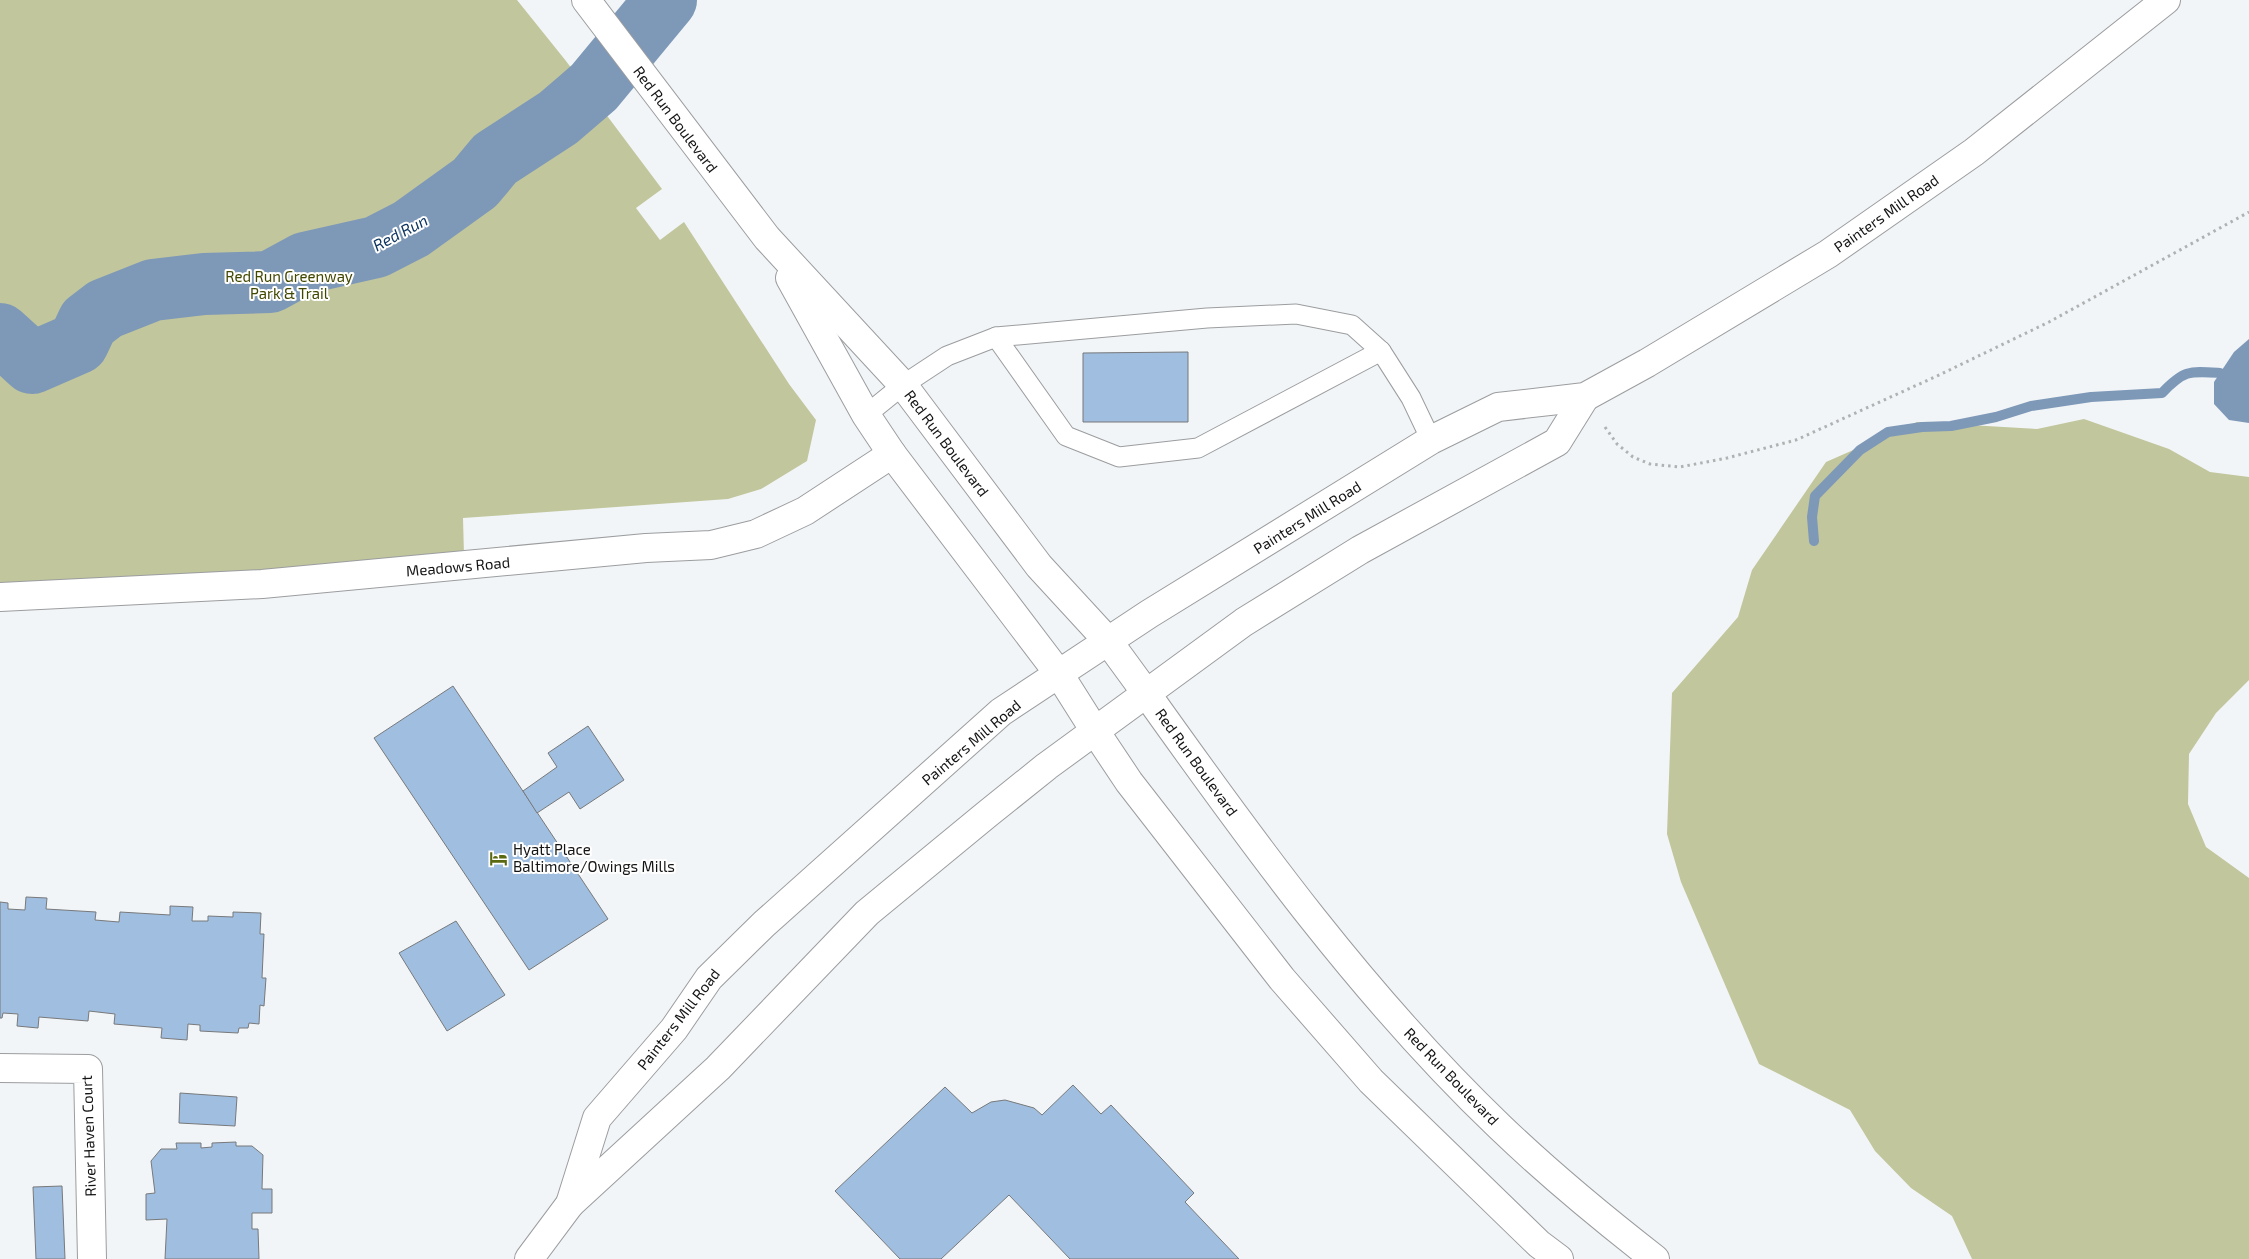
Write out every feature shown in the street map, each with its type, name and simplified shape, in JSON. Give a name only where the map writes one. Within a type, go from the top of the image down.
[{"type":"main road","name":"Red Run Boulevard","points":[[586,0],[704,158],[767,238],[903,385],[1040,566],[1108,641],[1328,938],[1419,1044],[1513,1139],[1582,1202],[1655,1259]]},
{"type":"main road","name":"Painters Mill Road","points":[[570,1204],[597,1118],[674,1029],[709,978],[764,924],[1001,712],[1108,641],[1431,440],[1498,407],[1585,397],[1647,363],[1828,254],[1974,152],[2166,0]]},
{"type":"main road","name":"Red Run Boulevard","points":[[767,238],[866,414],[892,454],[1059,674],[1129,782],[1282,979],[1371,1082],[1539,1244],[1558,1259]]},
{"type":"main road","name":"Painters Mill Road","points":[[529,1259],[570,1204],[718,1068],[867,913],[1047,766],[1244,622],[1360,550],[1557,442],[1585,397]]},
{"type":"main road","name":"Meadows Road","points":[[0,597],[262,584],[646,548],[711,545],[756,534],[805,511],[892,454]]},
{"type":"main road","name":"River Haven Court","points":[[0,1068],[88,1069],[92,1259]]},
{"type":"lane","points":[[866,414],[903,385],[947,356],[996,338],[1207,318],[1296,314],[1352,325],[1381,352],[1411,398],[1431,440]]},
{"type":"lane","points":[[996,338],[1066,436],[1119,457],[1198,448],[1381,352]]},
{"type":"path","points":[[1585,397],[1617,444],[1633,457],[1650,464],[1680,466],[1727,458],[1796,440],[2049,322],[2249,212]]},
{"type":"green space","name":"Red Run Greenway Park & Trail","points":[[0,0],[517,0],[566,61],[662,189],[636,208],[660,240],[684,222],[789,384],[816,420],[807,461],[761,489],[728,499],[463,518],[464,555],[0,610]]},
{"type":"green space","points":[[2084,419],[2169,449],[2210,472],[2249,477],[2249,680],[2216,713],[2189,754],[2188,804],[2206,847],[2249,878],[2249,1259],[1972,1259],[1952,1216],[1911,1188],[1875,1151],[1850,1110],[1759,1064],[1681,882],[1667,834],[1672,693],[1738,617],[1752,570],[1826,462],[1917,422],[2037,429]]},
{"type":"water","points":[[2249,339],[2249,423],[2229,420],[2214,404],[2214,382],[2234,352]]},
{"type":"building","points":[[1188,352],[1188,422],[1083,422],[1083,353]]},
{"type":"building","points":[[453,686],[608,919],[529,970],[374,738]]},
{"type":"building","points":[[588,726],[624,780],[580,809],[569,792],[537,813],[523,791],[557,767],[548,753]]},
{"type":"building","points":[[26,897],[47,898],[46,909],[96,912],[95,920],[119,922],[120,912],[170,915],[170,906],[193,907],[192,921],[208,921],[208,916],[233,917],[233,912],[261,913],[260,934],[264,934],[262,978],[266,978],[264,1006],[260,1005],[259,1024],[249,1023],[248,1028],[239,1028],[238,1033],[200,1031],[200,1025],[188,1024],[187,1040],[161,1038],[162,1028],[114,1024],[115,1014],[89,1011],[88,1021],[39,1017],[38,1028],[17,1026],[18,1014],[3,1013],[2,1018],[0,1018],[0,902],[8,903],[8,909],[25,910]]},
{"type":"building","points":[[456,921],[505,995],[447,1031],[399,953]]},
{"type":"building","points":[[1073,1085],[1101,1114],[1111,1105],[1194,1193],[1185,1202],[1239,1259],[1070,1259],[1009,1195],[941,1259],[900,1259],[835,1191],[945,1087],[972,1113],[991,1102],[1005,1100],[1034,1108],[1042,1115]]},
{"type":"building","points":[[180,1093],[237,1097],[235,1126],[179,1123]]},
{"type":"building","points":[[236,1142],[236,1146],[252,1146],[263,1155],[262,1189],[272,1189],[272,1213],[252,1213],[252,1229],[258,1229],[259,1259],[165,1259],[167,1219],[146,1220],[146,1194],[155,1193],[151,1161],[161,1149],[177,1149],[176,1143],[201,1143],[201,1148],[212,1147],[212,1143]]},
{"type":"building","points":[[62,1186],[65,1259],[36,1259],[33,1187]]},
{"type":"waterway","name":"Red Run","points":[[0,334],[32,363],[78,343],[88,322],[105,309],[153,290],[204,284],[270,282],[305,263],[376,247],[411,229],[475,183],[495,159],[558,118],[594,87],[666,0]]},
{"type":"waterway","points":[[1814,541],[1812,517],[1815,496],[1860,450],[1888,432],[1922,427],[1951,426],[1996,417],[2031,406],[2091,397],[2162,393],[2182,376],[2194,372],[2220,373]]},
{"type":"place","name":"Hyatt Place Baltimore/Owings Mills","points":[[499,858]]}]
